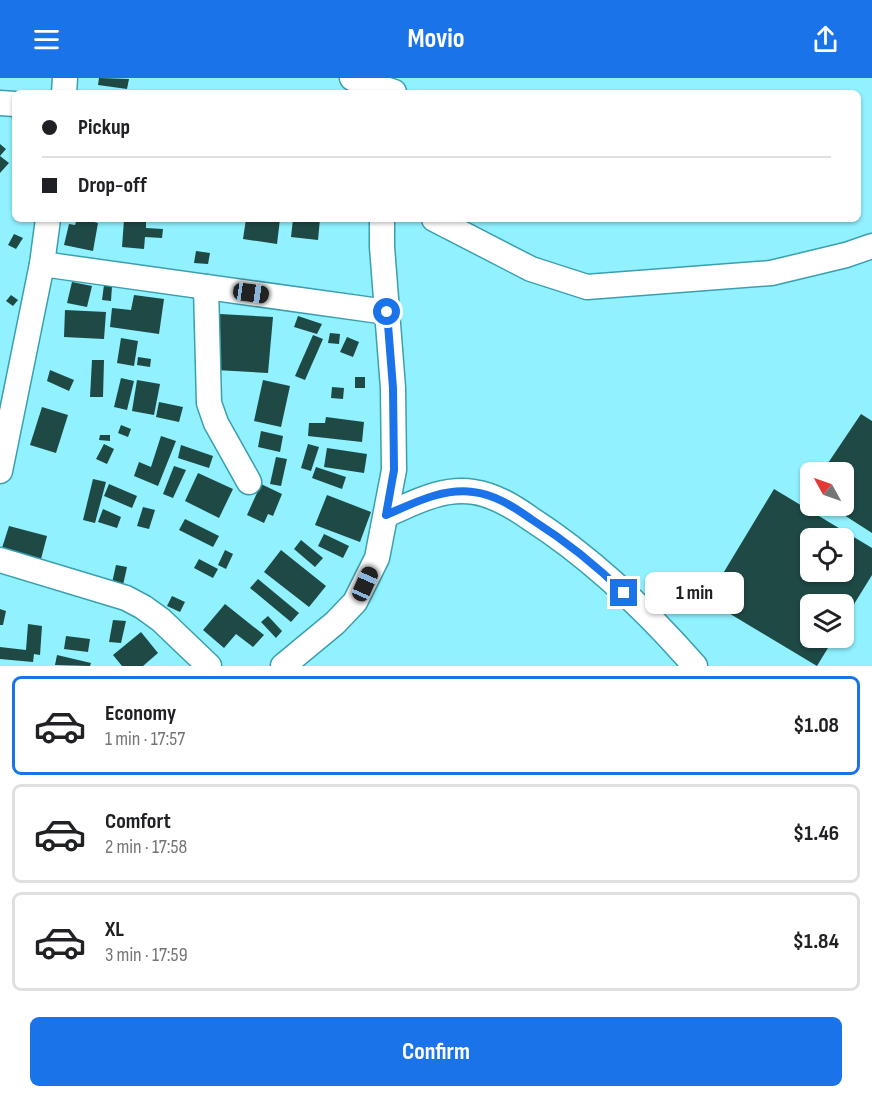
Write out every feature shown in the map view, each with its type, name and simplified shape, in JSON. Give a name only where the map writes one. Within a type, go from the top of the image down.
[{"type":"street","points":[[352,78],[386,90]]},
{"type":"street","points":[[0,471],[5,422],[42,264],[48,222]]},
{"type":"street","points":[[284,666],[335,623],[355,602],[377,558],[394,470],[393,388],[382,222]]},
{"type":"street","points":[[440,222],[531,269],[586,286],[771,273],[846,255],[872,246]]},
{"type":"street","points":[[42,264],[387,312]]},
{"type":"street","points":[[206,287],[209,403],[216,423],[249,482]]},
{"type":"street","points":[[386,515],[430,495],[453,492],[474,492],[505,502],[558,536],[609,578],[695,666]]},
{"type":"street","points":[[0,560],[126,598],[161,620],[209,666]]},
{"type":"building","points":[[99,78],[129,79],[127,89],[98,85]]},
{"type":"building","points":[[0,144],[6,149],[0,156]]},
{"type":"building","points":[[0,156],[9,163],[0,173]]},
{"type":"building","points":[[76,222],[98,223],[93,251],[64,245],[69,224],[75,225]]},
{"type":"building","points":[[124,222],[146,222],[146,228],[163,229],[162,238],[145,237],[144,249],[122,247]]},
{"type":"building","points":[[246,222],[280,222],[277,244],[243,239]]},
{"type":"building","points":[[293,222],[320,222],[318,240],[291,237]]},
{"type":"building","points":[[14,234],[23,238],[16,249],[8,245]]},
{"type":"building","points":[[196,251],[210,253],[208,264],[194,263]]},
{"type":"building","points":[[72,282],[92,286],[87,307],[67,303]]},
{"type":"building","points":[[104,285],[112,286],[111,301],[102,300]]},
{"type":"building","points":[[11,295],[18,300],[13,306],[6,301]]},
{"type":"building","points":[[134,295],[164,299],[159,334],[110,327],[112,308],[131,310]]},
{"type":"building","points":[[65,310],[106,312],[104,339],[64,337]]},
{"type":"building","points":[[220,314],[273,317],[268,373],[216,370]]},
{"type":"building","points":[[298,316],[322,324],[317,334],[294,327]]},
{"type":"building","points":[[330,333],[340,334],[339,344],[328,343]]},
{"type":"building","points":[[313,335],[323,339],[305,380],[295,376]]},
{"type":"building","points":[[347,337],[359,342],[353,357],[340,352]]},
{"type":"building","points":[[121,338],[138,341],[134,366],[117,363]]},
{"type":"building","points":[[138,357],[151,359],[150,367],[137,365]]},
{"type":"building","points":[[92,360],[104,360],[103,397],[90,397]]},
{"type":"building","points":[[50,370],[74,380],[69,391],[47,381]]},
{"type":"building","points":[[355,377],[365,377],[365,388],[355,388]]},
{"type":"building","points":[[121,378],[134,381],[127,410],[114,407]]},
{"type":"building","points":[[137,380],[160,384],[154,415],[132,411]]},
{"type":"building","points":[[263,380],[290,386],[281,427],[254,421]]},
{"type":"building","points":[[332,387],[344,388],[343,399],[331,398]]},
{"type":"building","points":[[159,402],[183,407],[179,422],[156,417]]},
{"type":"building","points":[[42,407],[68,415],[56,453],[30,445]]},
{"type":"building","points":[[861,414],[872,421],[872,533],[846,516],[854,516],[854,462],[829,462]]},
{"type":"building","points":[[326,417],[364,422],[362,442],[308,436],[309,423],[325,423]]},
{"type":"building","points":[[121,425],[131,429],[128,437],[118,433]]},
{"type":"building","points":[[261,431],[283,436],[280,452],[258,447]]},
{"type":"building","points":[[100,435],[110,435],[110,441],[99,440]]},
{"type":"building","points":[[161,436],[176,441],[158,486],[134,476],[139,462],[151,467]]},
{"type":"building","points":[[104,444],[114,449],[107,464],[96,459]]},
{"type":"building","points":[[308,444],[319,447],[311,471],[301,468]]},
{"type":"building","points":[[181,445],[213,456],[209,468],[178,458]]},
{"type":"building","points":[[327,448],[367,454],[364,473],[324,467]]},
{"type":"building","points":[[276,457],[287,459],[281,486],[270,484]]},
{"type":"building","points":[[174,466],[186,470],[173,498],[163,494]]},
{"type":"building","points":[[316,467],[346,477],[342,489],[312,478]]},
{"type":"building","points":[[198,473],[233,489],[219,518],[185,501]]},
{"type":"building","points":[[93,479],[106,482],[95,523],[83,520]]},
{"type":"building","points":[[109,484],[137,496],[132,508],[104,496]]},
{"type":"building","points":[[261,484],[282,494],[273,516],[268,514],[264,523],[247,515]]},
{"type":"building","points":[[774,489],[800,505],[800,516],[819,516],[839,528],[800,528],[800,582],[854,582],[854,537],[872,548],[872,575],[854,604],[854,594],[800,594],[800,648],[828,648],[817,666],[707,600]]},
{"type":"building","points":[[327,495],[371,512],[360,542],[315,525]]},
{"type":"building","points":[[143,507],[155,510],[149,529],[137,526]]},
{"type":"building","points":[[103,509],[121,517],[117,528],[98,522]]},
{"type":"building","points":[[185,519],[219,536],[213,547],[179,530]]},
{"type":"building","points":[[9,526],[47,536],[41,559],[2,548]]},
{"type":"building","points":[[324,534],[349,546],[343,558],[318,546]]},
{"type":"building","points":[[301,540],[323,558],[315,567],[294,549]]},
{"type":"building","points":[[225,550],[233,554],[226,569],[218,565]]},
{"type":"building","points":[[281,550],[326,586],[309,607],[264,572]]},
{"type":"building","points":[[199,559],[218,569],[213,578],[194,568]]},
{"type":"building","points":[[116,565],[127,567],[123,585],[112,583]]},
{"type":"building","points":[[258,579],[299,613],[291,622],[250,588]]},
{"type":"building","points":[[172,596],[185,602],[180,612],[167,606]]},
{"type":"building","points":[[225,604],[264,635],[253,647],[236,634],[224,648],[203,630]]},
{"type":"building","points":[[0,609],[6,611],[3,625],[0,625]]},
{"type":"building","points":[[268,616],[282,631],[276,638],[261,622]]},
{"type":"building","points":[[113,620],[126,621],[121,643],[109,642]]},
{"type":"building","points":[[28,624],[42,626],[40,655],[34,654],[33,662],[0,659],[0,647],[26,650]]},
{"type":"building","points":[[141,632],[158,653],[143,666],[122,666],[113,655]]},
{"type":"building","points":[[66,636],[90,639],[88,652],[64,649]]},
{"type":"building","points":[[57,655],[91,663],[90,666],[55,665]]},
{"type":"route","points":[[387,312],[393,388],[394,470],[386,515],[430,495],[453,492],[474,492],[505,502],[558,536],[624,593]]}]
